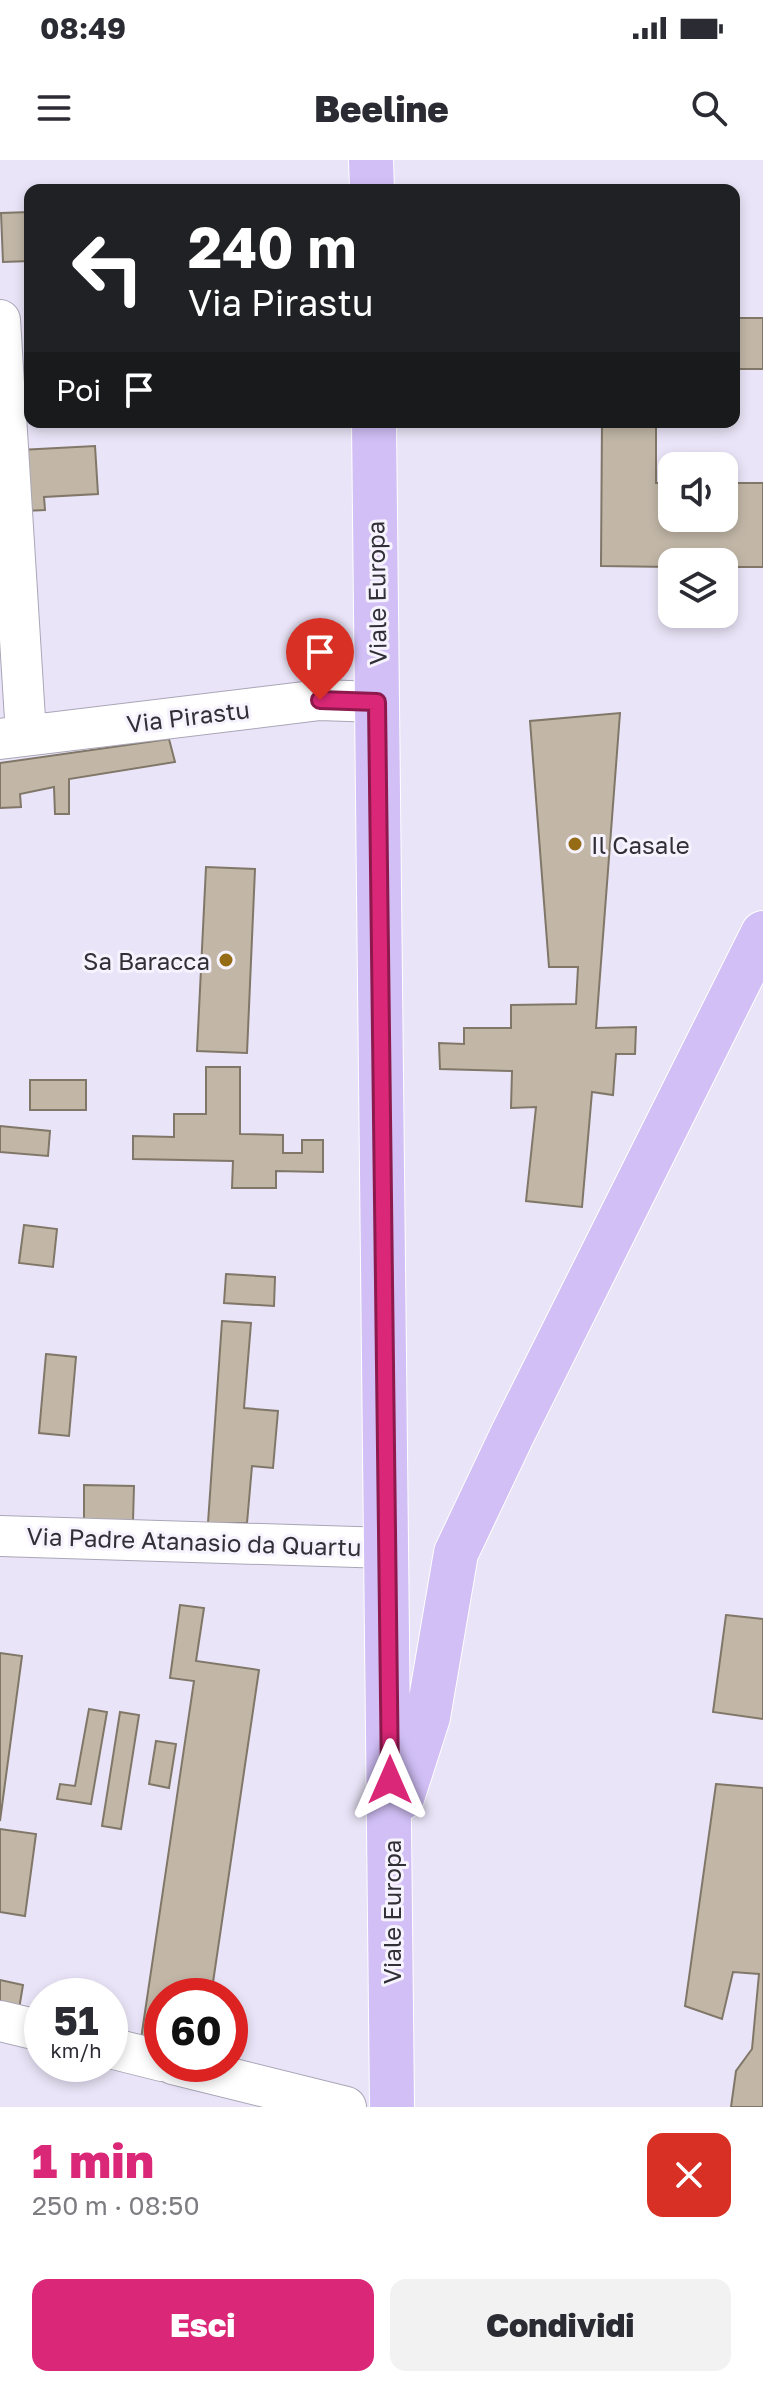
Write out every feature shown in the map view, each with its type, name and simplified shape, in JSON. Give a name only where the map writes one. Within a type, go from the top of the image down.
[{"type":"main road","points":[[371,160],[372,184]]},
{"type":"main road","name":"Viale Europa","points":[[374,428],[392,2107]]},
{"type":"main road","points":[[390,1834],[428,1717],[456,1553],[763,933]]},
{"type":"street","points":[[0,320],[13,737]]},
{"type":"street","name":"Via Pirastu","points":[[13,737],[320,700],[377,702]]},
{"type":"street","name":"Via Padre Atanasio da Quartu","points":[[0,1536],[388,1548]]},
{"type":"street","points":[[0,2021],[24,2027]]},
{"type":"street","points":[[245,2082],[346,2107]]},
{"type":"building","points":[[24,212],[24,261],[3,262],[1,213]]},
{"type":"building","points":[[740,318],[763,318],[763,369],[740,369]]},
{"type":"building","points":[[602,428],[656,428],[658,532],[738,532],[738,483],[763,483],[763,567],[738,567],[738,548],[658,548],[658,567],[601,566]]},
{"type":"building","points":[[95,446],[98,494],[44,497],[45,510],[24,511],[20,450]]},
{"type":"building","name":"Il Casale","points":[[620,713],[596,1028],[636,1027],[635,1054],[616,1054],[613,1095],[592,1092],[582,1207],[526,1201],[536,1107],[511,1108],[512,1071],[440,1069],[439,1043],[464,1044],[464,1028],[511,1028],[511,1005],[576,1004],[578,967],[549,967],[530,721]]},
{"type":"building","points":[[169,739],[175,762],[69,779],[69,814],[55,814],[54,787],[20,794],[21,807],[0,808],[0,763]]},
{"type":"building","name":"Sa Baracca","points":[[206,867],[255,869],[247,1053],[197,1051]]},
{"type":"building","points":[[206,1067],[240,1067],[240,1134],[283,1135],[283,1153],[302,1153],[302,1140],[323,1140],[323,1172],[276,1171],[276,1188],[232,1188],[233,1161],[133,1159],[133,1136],[174,1137],[174,1114],[206,1114]]},
{"type":"building","points":[[30,1080],[86,1080],[86,1110],[30,1110]]},
{"type":"building","points":[[0,1126],[50,1131],[48,1156],[0,1152]]},
{"type":"building","points":[[24,1225],[57,1229],[53,1267],[19,1263]]},
{"type":"building","points":[[226,1274],[275,1277],[274,1306],[224,1303]]},
{"type":"building","points":[[222,1321],[251,1323],[244,1408],[278,1411],[273,1468],[252,1466],[247,1523],[208,1523]]},
{"type":"building","points":[[46,1354],[76,1357],[69,1436],[39,1433]]},
{"type":"building","points":[[84,1485],[134,1486],[133,1521],[84,1520]]},
{"type":"building","points":[[180,1605],[204,1608],[196,1661],[259,1670],[214,1978],[150,1978],[194,1681],[170,1678]]},
{"type":"building","points":[[726,1615],[763,1619],[763,1719],[713,1712]]},
{"type":"building","points":[[0,1653],[22,1656],[0,1821]]},
{"type":"building","points":[[89,1709],[107,1712],[91,1804],[57,1799],[60,1784],[75,1786]]},
{"type":"building","points":[[120,1712],[139,1715],[121,1829],[102,1826]]},
{"type":"building","points":[[156,1741],[176,1744],[169,1788],[149,1784]]},
{"type":"building","points":[[716,1784],[763,1788],[763,2107],[731,2107],[736,2071],[752,2049],[759,1974],[733,1972],[722,2019],[685,2006]]},
{"type":"building","points":[[0,1829],[36,1834],[25,1916],[0,1912]]},
{"type":"building","points":[[0,1980],[23,1985],[19,2009],[0,2004]]},
{"type":"place","name":"Il Casale","points":[[575,844]]},
{"type":"place","name":"Sa Baracca","points":[[226,960]]},
{"type":"route","points":[[320,700],[377,702],[390,1780]]}]
